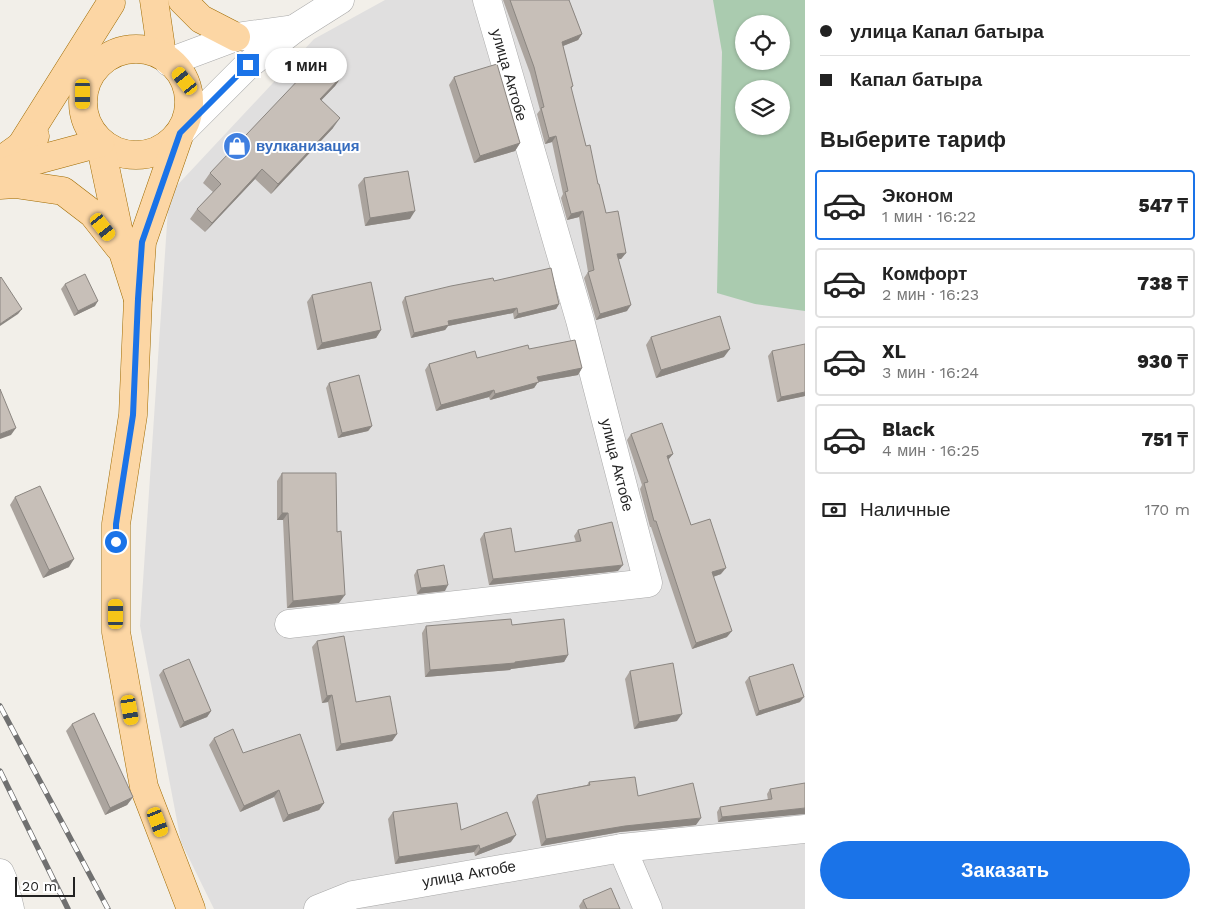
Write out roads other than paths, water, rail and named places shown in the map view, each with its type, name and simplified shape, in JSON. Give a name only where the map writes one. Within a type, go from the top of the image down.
[{"type":"main road","points":[[154,0],[166,58],[185,81],[189,99],[187,117],[142,242],[133,415],[116,524],[116,632],[144,787],[191,909]]},
{"type":"main road","points":[[182,0],[201,20],[236,37]]},
{"type":"main road","points":[[111,2],[86,86],[83,111],[89,127],[100,143],[123,252],[138,299]]},
{"type":"main road","points":[[10,154],[111,2]]},
{"type":"main road","points":[[10,154],[45,129],[86,86],[99,64],[112,54],[129,49],[146,50],[166,58]]},
{"type":"main road","points":[[0,174],[37,160],[100,143],[114,151],[132,155],[150,154],[166,146],[180,133]]},
{"type":"main road","points":[[0,184],[14,184],[63,191],[93,214],[123,252]]},
{"type":"street","points":[[180,133],[248,65],[294,29],[340,0]]},
{"type":"street","name":"улица Актобе","points":[[289,624],[648,583],[580,320],[487,0]]},
{"type":"street","points":[[166,58],[236,37],[294,29]]},
{"type":"street","name":"улица Актобе","points":[[318,909],[353,895],[622,848],[805,829]]},
{"type":"street","points":[[622,848],[648,909]]},
{"type":"street","points":[[0,873],[10,909]]},
{"type":"railway","points":[[0,706],[108,909]]},
{"type":"railway","points":[[0,771],[68,909]]},
{"type":"place","name":"вулканизация","points":[[237,146]]}]
